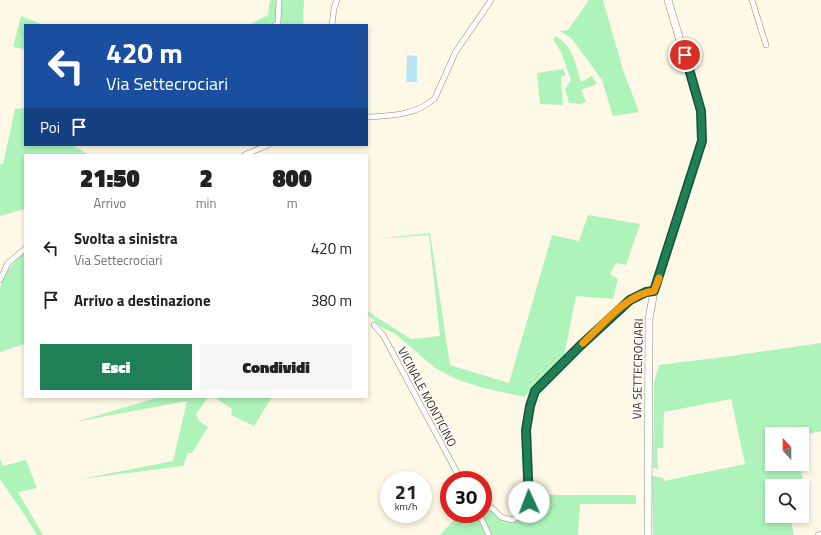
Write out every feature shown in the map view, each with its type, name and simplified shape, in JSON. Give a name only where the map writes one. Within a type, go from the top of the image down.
[{"type":"main road","name":"VIA SETTECROCIARI","points":[[648,535],[649,319],[654,291],[702,141],[701,111],[668,0]]},
{"type":"street","points":[[278,24],[279,0]]},
{"type":"street","points":[[332,24],[334,8],[337,0]]},
{"type":"street","points":[[368,117],[391,116],[405,113],[419,109],[430,103],[435,98],[455,53],[491,0]]},
{"type":"street","points":[[752,0],[766,45]]},
{"type":"street","points":[[246,154],[266,146]]},
{"type":"street","points":[[0,280],[8,263],[24,250]]},
{"type":"street","points":[[492,508],[501,517],[512,520],[521,516],[529,502],[526,430],[530,406],[535,391],[580,346],[630,300],[646,292],[654,291]]},
{"type":"street","name":"VICINALE MONTICINO","points":[[374,326],[383,335],[456,471]]},
{"type":"street","points":[[483,523],[488,535]]},
{"type":"green space","points":[[270,0],[304,0],[303,24],[251,24],[268,15]]},
{"type":"green space","points":[[589,0],[603,0],[623,70],[639,112],[613,116],[602,80],[572,39],[560,31],[568,30]]},
{"type":"green space","points":[[21,16],[41,24],[24,24],[24,49],[13,47]]},
{"type":"green space","points":[[556,36],[567,45],[573,56],[581,82],[592,76],[597,84],[581,90],[586,102],[580,104],[569,103],[565,89],[571,80],[561,52],[553,39]]},
{"type":"green space","points":[[563,69],[566,75],[561,77],[563,105],[540,104],[537,73]]},
{"type":"green space","points":[[24,108],[24,146],[74,146],[88,154],[24,154],[24,209],[0,216],[0,164],[3,164],[15,109]]},
{"type":"green space","points":[[588,215],[640,224],[626,265],[616,263],[610,274],[618,279],[613,299],[576,296],[564,356],[524,397],[484,388],[458,380],[435,368],[394,333],[381,327],[368,315],[368,312],[411,339],[440,336],[429,235],[375,239],[430,233],[450,365],[509,383],[552,235],[579,241]]},
{"type":"green space","points":[[24,253],[24,344],[0,352],[0,289],[4,278]]},
{"type":"green space","points":[[821,343],[821,431],[809,434],[809,427],[765,427],[765,471],[801,471],[803,479],[765,479],[765,523],[791,523],[794,535],[653,535],[652,476],[663,478],[664,481],[745,464],[731,399],[664,412],[663,448],[657,448],[658,469],[653,468],[654,383],[659,365]]},
{"type":"green space","points":[[157,398],[207,398],[196,414],[199,421],[208,427],[192,453],[188,453],[183,466],[81,479],[173,461],[187,401],[75,422]]},
{"type":"green space","points":[[216,398],[271,398],[254,426],[231,415],[232,409]]},
{"type":"green space","points":[[0,459],[3,466],[26,460],[37,488],[18,492],[43,535],[37,535],[0,479]]},
{"type":"green space","points":[[533,495],[636,495],[636,504],[580,504],[578,535],[491,535],[485,523],[492,523],[492,511],[511,522],[523,515],[530,505]]},
{"type":"green space","points":[[451,523],[481,523],[486,535],[440,535]]},
{"type":"water","points":[[407,55],[417,56],[417,82],[406,82]]},
{"type":"slow traffic","points":[[583,343],[630,300],[646,292],[654,291],[659,278]]},
{"type":"route","points":[[529,502],[526,430],[530,406],[535,391],[609,318],[630,300],[646,292],[654,291],[702,141],[701,111],[685,55]]}]
